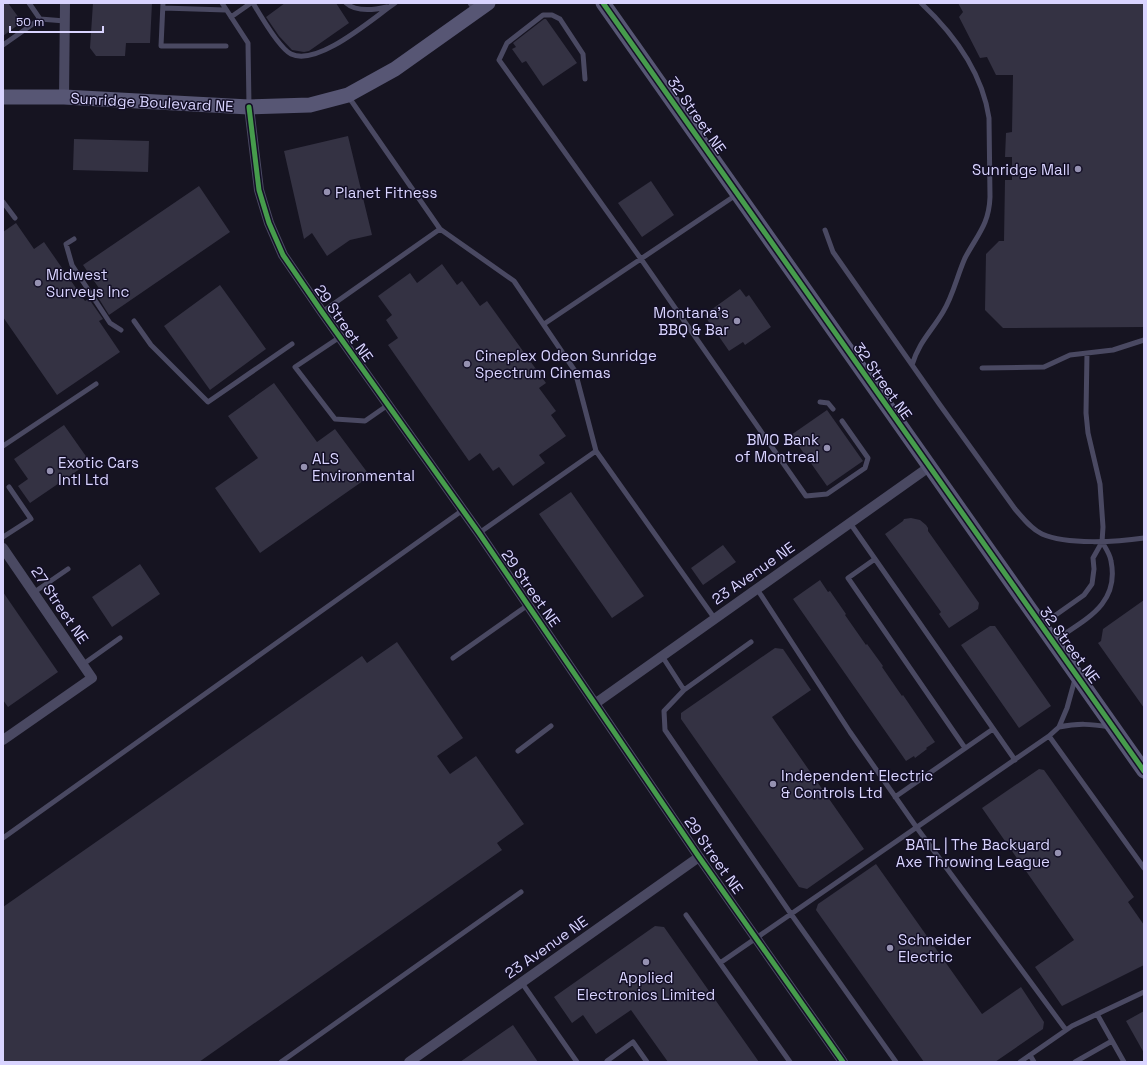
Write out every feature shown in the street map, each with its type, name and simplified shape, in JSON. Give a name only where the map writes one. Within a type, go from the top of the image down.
[{"type":"street","points":[[64,97],[65,3]]},
{"type":"street","name":"32 Street NE","points":[[603,3],[1144,771]]},
{"type":"street","name":"Sunridge Boulevard NE","points":[[3,97],[64,97],[249,107],[310,105],[348,96],[395,69],[478,6]]},
{"type":"street","name":"29 Street NE","points":[[249,107],[259,190],[269,223],[283,255],[479,533],[596,703],[699,857],[843,1062]]},
{"type":"street","name":"23 Avenue NE","points":[[596,703],[929,467]]},
{"type":"street","name":"27 Street NE","points":[[3,548],[92,678],[3,740]]},
{"type":"street","name":"23 Avenue NE","points":[[409,1062],[699,857]]},
{"type":"lane","points":[[29,3],[40,18]]},
{"type":"lane","points":[[222,3],[248,42],[249,107]]},
{"type":"lane","points":[[231,17],[252,3],[284,49],[292,55],[316,55],[337,44],[393,4]]},
{"type":"lane","points":[[346,3],[352,8],[360,9],[378,9],[393,4]]},
{"type":"lane","points":[[912,365],[921,342],[945,308],[965,259],[986,221],[990,208],[989,118],[982,90],[970,62],[960,46],[944,26],[920,3]]},
{"type":"lane","points":[[226,10],[163,6],[161,46],[226,46]]},
{"type":"lane","points":[[585,79],[583,54],[560,19],[552,15],[543,15],[507,43],[499,60],[806,496],[827,494],[865,468],[868,458],[842,421]]},
{"type":"lane","points":[[3,45],[40,18],[65,21]]},
{"type":"lane","points":[[348,96],[440,229],[514,281],[576,371],[596,451],[715,619]]},
{"type":"lane","points":[[544,324],[738,194]]},
{"type":"lane","points":[[3,202],[15,218]]},
{"type":"lane","points":[[322,312],[440,229]]},
{"type":"lane","points":[[825,230],[833,252],[1015,509],[1029,525],[1041,534],[1055,538],[1102,542],[1144,538]]},
{"type":"lane","points":[[74,239],[66,244],[72,265],[110,323],[121,330]]},
{"type":"lane","points":[[134,321],[151,345],[208,402],[292,344]]},
{"type":"lane","points":[[340,337],[295,367],[336,419],[365,421],[388,405]]},
{"type":"lane","points":[[982,368],[1044,367],[1070,355],[1113,350],[1144,340]]},
{"type":"lane","points":[[1041,626],[1084,595],[1092,584],[1094,570],[1093,558],[1102,542],[1103,527],[1100,484],[1088,433],[1086,413],[1087,353]]},
{"type":"lane","points":[[3,446],[96,384]]},
{"type":"lane","points":[[820,402],[828,403],[833,409]]},
{"type":"lane","points":[[479,533],[596,451]]},
{"type":"lane","points":[[3,537],[31,519],[9,488]]},
{"type":"lane","points":[[3,838],[463,510]]},
{"type":"lane","points":[[850,523],[1015,760]]},
{"type":"lane","points":[[1053,642],[1099,609],[1109,594],[1112,579],[1111,560],[1102,542]]},
{"type":"lane","points":[[875,559],[848,578],[965,748]]},
{"type":"lane","points":[[33,593],[68,569]]},
{"type":"lane","points":[[756,589],[850,732],[895,797],[1066,1030]]},
{"type":"lane","points":[[453,658],[528,605]]},
{"type":"lane","points":[[82,665],[120,638]]},
{"type":"lane","points":[[751,642],[684,690],[664,711],[665,730],[791,914],[896,1062]]},
{"type":"lane","points":[[662,656],[684,690]]},
{"type":"lane","points":[[720,963],[1049,736],[1059,727],[1067,708],[1076,674]]},
{"type":"lane","points":[[1059,727],[1086,724],[1113,728]]},
{"type":"lane","points":[[518,751],[551,726]]},
{"type":"lane","points":[[895,797],[993,729]]},
{"type":"lane","points":[[1049,736],[1144,868]]},
{"type":"lane","points":[[281,1062],[521,892]]},
{"type":"lane","points":[[686,914],[790,1062]]},
{"type":"lane","points":[[522,982],[577,1062]]},
{"type":"lane","points":[[1020,1062],[1066,1030],[1144,992]]},
{"type":"lane","points":[[1097,1014],[1124,1062]]},
{"type":"lane","points":[[1076,1062],[1112,1041]]},
{"type":"lane","points":[[607,1062],[633,1042],[647,1062]]},
{"type":"lane","points":[[1030,1055],[1034,1062]]},
{"type":"building","points":[[3,3],[8,3],[22,22],[3,36]]},
{"type":"building","points":[[93,3],[152,3],[150,43],[126,43],[125,56],[96,56],[90,48]]},
{"type":"building","points":[[285,3],[336,3],[349,23],[309,51],[304,52],[292,50],[279,36],[266,17]]},
{"type":"building","name":"Sunridge Mall","points":[[958,3],[1144,3],[1144,327],[1003,328],[985,310],[986,254],[999,241],[1004,241],[1005,180],[1012,180],[1012,157],[1005,157],[1006,133],[1012,132],[1013,75],[996,75],[987,57],[980,58],[959,17],[963,12]]},
{"type":"building","points":[[546,19],[577,63],[543,86],[526,61],[522,63],[512,49],[516,47],[513,43]]},
{"type":"building","name":"Planet Fitness","points":[[348,136],[372,235],[350,240],[327,256],[312,233],[304,239],[284,151]]},
{"type":"building","points":[[74,139],[149,141],[148,172],[73,170]]},
{"type":"building","points":[[651,181],[674,215],[642,237],[618,203]]},
{"type":"building","points":[[199,186],[230,232],[109,315],[96,294],[101,291],[83,265]]},
{"type":"building","name":"Midwest Surveys Inc","points":[[16,223],[34,249],[44,242],[85,301],[89,299],[103,319],[99,321],[120,352],[57,395],[3,317],[3,232]]},
{"type":"building","name":"Cineplex Odeon Sunridge Spectrum Cinemas","points":[[442,264],[457,285],[462,281],[480,306],[487,301],[546,383],[539,388],[556,411],[551,415],[566,436],[539,455],[545,463],[513,486],[499,467],[493,471],[480,453],[469,461],[388,345],[398,338],[386,320],[392,315],[378,296],[410,273],[417,283]]},
{"type":"building","points":[[220,285],[266,349],[210,390],[164,326]]},
{"type":"building","name":"Montana's BBQ & Bar","points":[[740,289],[746,297],[749,295],[771,327],[745,345],[743,342],[729,351],[704,315]]},
{"type":"building","name":"ALS Environmental","points":[[274,383],[317,442],[335,429],[370,476],[260,553],[215,488],[258,458],[228,416]]},
{"type":"building","name":"BMO Bank of Montreal","points":[[827,410],[863,461],[827,486],[791,435]]},
{"type":"building","name":"Exotic Cars Intl Ltd","points":[[64,425],[90,462],[30,503],[18,486],[28,479],[14,459]]},
{"type":"building","points":[[571,492],[644,596],[612,618],[539,514]]},
{"type":"building","points":[[911,518],[920,520],[926,525],[928,531],[979,603],[978,609],[949,628],[939,614],[941,612],[885,534],[904,519]]},
{"type":"building","points":[[723,545],[736,562],[703,585],[691,568]]},
{"type":"building","points":[[140,564],[160,594],[112,627],[92,597]]},
{"type":"building","points":[[820,580],[828,592],[830,591],[846,614],[845,615],[883,666],[882,667],[935,742],[915,758],[914,756],[906,761],[793,599]]},
{"type":"building","points":[[3,592],[58,672],[8,707],[3,700]]},
{"type":"building","points":[[1144,600],[1144,708],[1098,643],[1101,641],[1103,629]]},
{"type":"building","points":[[990,626],[995,626],[1051,706],[1019,728],[961,645]]},
{"type":"building","points":[[397,642],[463,738],[437,756],[450,774],[476,756],[524,824],[497,843],[502,850],[199,1062],[3,1062],[3,907],[362,656],[367,663]]},
{"type":"building","name":"Independent Electric & Controls Ltd","points":[[775,648],[783,649],[811,690],[772,717],[864,849],[807,889],[799,887],[681,719],[681,713]]},
{"type":"building","name":"BATL | The Backyard Axe Throwing League","points":[[1039,769],[1044,770],[1134,897],[1128,902],[1144,925],[1144,965],[1062,1006],[1035,967],[1074,940],[982,808]]},
{"type":"building","name":"Schneider Electric","points":[[876,864],[982,1014],[1021,987],[1044,1022],[1043,1029],[995,1062],[924,1062],[816,910],[818,904]]},
{"type":"building","name":"Applied Electronics Limited","points":[[655,926],[664,927],[759,1062],[668,1062],[631,1010],[596,1034],[583,1015],[572,1023],[554,997]]},
{"type":"building","points":[[1144,1011],[1144,1053],[1126,1021]]},
{"type":"building","points":[[513,1025],[538,1062],[460,1062]]},
{"type":"cycle path","points":[[603,3],[1144,771]]},
{"type":"cycle path","points":[[249,107],[259,190],[269,223],[283,255],[479,533],[699,857],[843,1062]]},
{"type":"place","name":"Sunridge Mall","points":[[1078,169]]},
{"type":"place","name":"Planet Fitness","points":[[327,192]]},
{"type":"place","name":"Midwest Surveys Inc","points":[[38,283]]},
{"type":"place","name":"Montana's BBQ & Bar","points":[[737,321]]},
{"type":"place","name":"Cineplex Odeon Sunridge Spectrum Cinemas","points":[[467,364]]},
{"type":"place","name":"BMO Bank of Montreal","points":[[827,448]]},
{"type":"place","name":"ALS Environmental","points":[[304,467]]},
{"type":"place","name":"Exotic Cars Intl Ltd","points":[[50,471]]},
{"type":"place","name":"Independent Electric & Controls Ltd","points":[[773,784]]},
{"type":"place","name":"BATL | The Backyard Axe Throwing League","points":[[1058,853]]},
{"type":"place","name":"Schneider Electric","points":[[890,948]]},
{"type":"place","name":"Applied Electronics Limited","points":[[646,962]]}]
